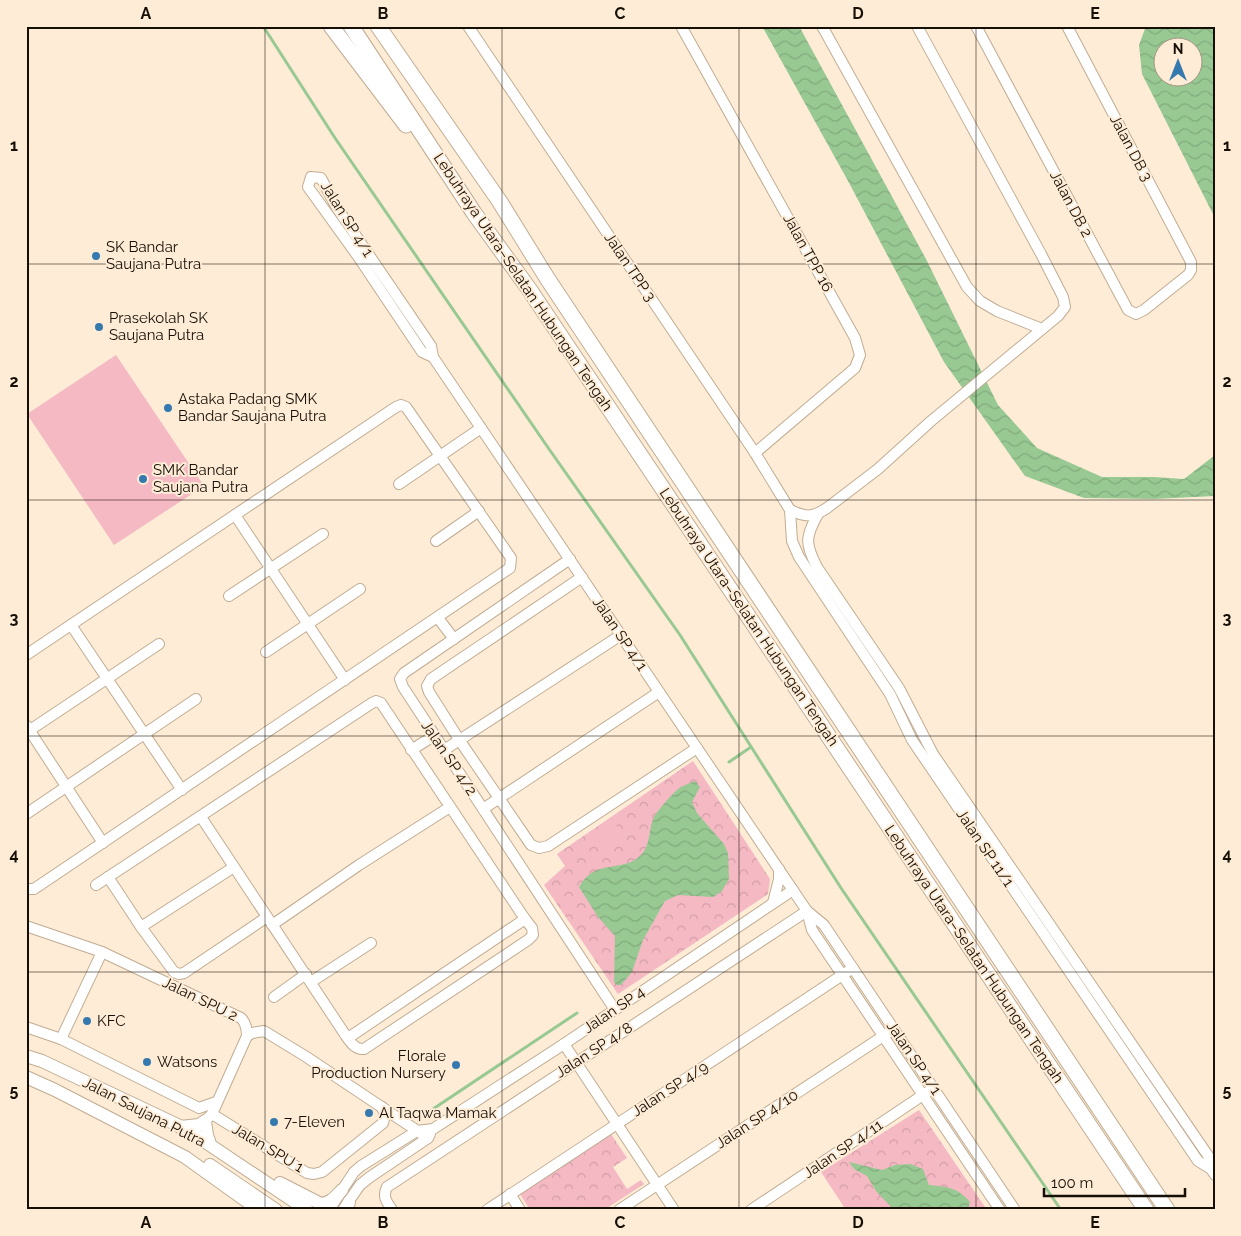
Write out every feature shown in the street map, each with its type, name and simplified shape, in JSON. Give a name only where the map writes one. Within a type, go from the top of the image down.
[{"type":"highway","points":[[331,26],[474,213]]},
{"type":"highway","name":"Lebuhraya Utara–Selatan Hubungan Tengah","points":[[351,26],[474,213],[529,289],[1146,1210]]},
{"type":"highway","name":"Lebuhraya Utara–Selatan Hubungan Tengah","points":[[378,26],[500,202],[546,278],[1167,1210]]},
{"type":"highway","points":[[390,26],[500,202]]},
{"type":"main road","name":"Jalan Saujana Putra","points":[[26,1056],[42,1061],[180,1126],[307,1210]]},
{"type":"main road","name":"Jalan Saujana Putra","points":[[26,1077],[185,1157],[259,1210]]},
{"type":"main road","points":[[26,1086],[39,1090],[55,1090]]},
{"type":"main road","points":[[180,1126],[199,1125],[208,1118]]},
{"type":"main road","points":[[208,1118],[206,1135],[214,1147],[321,1204],[332,1200],[342,1190]]},
{"type":"main road","points":[[185,1157],[208,1164],[276,1210]]},
{"type":"street","name":"Jalan TPP 3","points":[[468,26],[755,453],[790,510]]},
{"type":"street","name":"Jalan TPP 16","points":[[681,26],[855,338],[860,355],[855,368],[755,453]]},
{"type":"street","points":[[822,26],[967,288],[980,301],[997,311],[1042,329]]},
{"type":"street","name":"Jalan DB 2","points":[[976,26],[1128,310],[1136,314],[1144,310],[1188,276],[1191,270]]},
{"type":"street","name":"Jalan DB 3","points":[[1066,26],[1191,262],[1191,270]]},
{"type":"street","points":[[790,510],[804,516],[818,514],[885,463],[931,420],[1025,345],[1065,308],[1064,297],[922,28]]},
{"type":"street","name":"Jalan SP 4/1","points":[[433,357],[422,352],[308,187],[310,177],[322,178],[337,208],[431,346],[433,357],[779,870],[807,911],[824,925],[1015,1210]]},
{"type":"street","points":[[26,656],[401,405],[406,407],[440,455],[511,558],[512,563],[510,568],[438,618],[34,890],[26,890]]},
{"type":"street","points":[[399,484],[481,428]]},
{"type":"street","name":"Jalan SP 11/1","points":[[790,510],[792,541],[798,557],[890,694],[912,740],[1198,1161],[1213,1172]]},
{"type":"street","points":[[436,541],[479,511]]},
{"type":"street","name":"Jalan SP 11/1","points":[[818,514],[809,529],[807,540],[808,551],[817,567],[899,688],[933,754],[1209,1157],[1213,1172]]},
{"type":"street","points":[[236,515],[345,680]]},
{"type":"street","points":[[229,596],[323,534]]},
{"type":"street","name":"Jalan SP 4/2","points":[[570,559],[404,673],[400,679],[403,687],[434,736],[615,1010]]},
{"type":"street","points":[[582,577],[431,679],[427,686],[460,741],[499,799],[531,845],[539,848],[548,846],[697,748]]},
{"type":"street","points":[[266,652],[360,589]]},
{"type":"street","points":[[438,618],[454,639]]},
{"type":"street","points":[[71,625],[182,790]]},
{"type":"street","points":[[444,750],[621,635]]},
{"type":"street","points":[[103,843],[28,727],[107,679],[159,644]]},
{"type":"street","points":[[483,809],[659,692]]},
{"type":"street","points":[[26,814],[196,699]]},
{"type":"street","points":[[96,885],[376,701],[381,703],[532,928],[533,935],[364,1049],[356,1047],[348,1038],[201,817]]},
{"type":"street","points":[[412,750],[434,736]]},
{"type":"street","points":[[270,921],[450,807]]},
{"type":"street","points":[[141,927],[234,867]]},
{"type":"street","points":[[773,903],[779,879],[779,870]]},
{"type":"street","name":"Jalan SPU 2","points":[[108,877],[141,927],[174,972],[179,974],[184,973],[270,921]]},
{"type":"street","name":"Jalan SP 4","points":[[346,1207],[360,1185],[370,1176],[793,890]]},
{"type":"street","name":"Jalan SP 4/1","points":[[807,911],[812,930],[1000,1210]]},
{"type":"street","name":"Jalan SP 4/8","points":[[392,1210],[385,1199],[384,1193],[388,1187],[807,911]]},
{"type":"street","points":[[348,1038],[525,919]]},
{"type":"street","name":"Jalan SPU 2","points":[[26,926],[102,952],[241,1018],[244,1021],[247,1036]]},
{"type":"street","points":[[274,997],[371,943]]},
{"type":"street","points":[[61,1039],[102,952]]},
{"type":"street","name":"Jalan SP 4/9","points":[[487,1210],[853,968]]},
{"type":"street","points":[[26,1027],[61,1039],[199,1108],[208,1118],[247,1036]]},
{"type":"street","name":"Jalan SP 4/10","points":[[619,1210],[894,1029]]},
{"type":"street","name":"Jalan SPU 2","points":[[247,1036],[264,1031],[305,1056],[417,1131]]},
{"type":"street","points":[[564,1044],[674,1210]]},
{"type":"street","name":"Jalan SP 4/11","points":[[751,1210],[934,1087]]},
{"type":"street","points":[[199,1108],[216,1102]]},
{"type":"street","name":"Jalan SPU 1","points":[[208,1118],[307,1173],[314,1174],[322,1172],[383,1123],[385,1114],[382,1108]]},
{"type":"street","name":"Jalan SP 4","points":[[329,1210],[354,1172],[361,1166],[417,1131],[431,1133]]},
{"type":"street","points":[[510,1194],[520,1210]]},
{"type":"green space","points":[[116,355],[204,486],[114,545],[27,414]]},
{"type":"green space","points":[[693,761],[770,879],[768,894],[618,994],[544,885],[565,866],[557,854]]},
{"type":"green space","points":[[614,822],[626,840],[603,855],[591,837]]},
{"type":"green space","points":[[919,1110],[987,1210],[846,1210],[821,1172]]},
{"type":"green space","points":[[611,1134],[627,1158],[613,1167],[627,1189],[641,1180],[644,1184],[604,1210],[530,1210],[520,1194]]},
{"type":"water","points":[[762,26],[799,26],[926,259],[998,405],[1037,448],[1102,477],[1184,479],[1215,455],[1215,496],[1154,499],[1084,498],[1025,476],[944,362],[848,181]]},
{"type":"water","points":[[1146,26],[1215,26],[1215,218],[1142,74],[1139,45]]},
{"type":"water","points":[[695,781],[700,787],[692,802],[697,813],[724,844],[728,853],[729,879],[722,891],[713,897],[678,895],[665,901],[643,940],[632,972],[621,985],[617,985],[614,982],[615,936],[598,917],[579,887],[593,872],[626,864],[634,861],[641,855],[649,838],[653,819],[658,811],[678,789]]},
{"type":"water","points":[[849,1162],[882,1170],[895,1165],[910,1164],[923,1169],[929,1185],[947,1187],[961,1193],[970,1202],[968,1210],[894,1210],[876,1191],[867,1176],[854,1169]]},
{"type":"waterway","points":[[263,26],[335,138],[549,449],[680,635],[841,888],[1061,1210]]},
{"type":"waterway","points":[[729,762],[751,747]]},
{"type":"waterway","points":[[418,1119],[577,1013]]},
{"type":"place","name":"SK Bandar Saujana Putra","points":[[96,256]]},
{"type":"place","name":"Prasekolah SK Saujana Putra","points":[[99,327]]},
{"type":"place","name":"Astaka Padang SMK Bandar Saujana Putra","points":[[168,408]]},
{"type":"place","name":"SMK Bandar Saujana Putra","points":[[143,479]]},
{"type":"place","name":"KFC","points":[[87,1021]]},
{"type":"place","name":"Watsons","points":[[147,1062]]},
{"type":"place","name":"Florale Production Nursery","points":[[456,1065]]},
{"type":"place","name":"Al Taqwa Mamak","points":[[369,1113]]},
{"type":"place","name":"7-Eleven","points":[[274,1122]]}]
